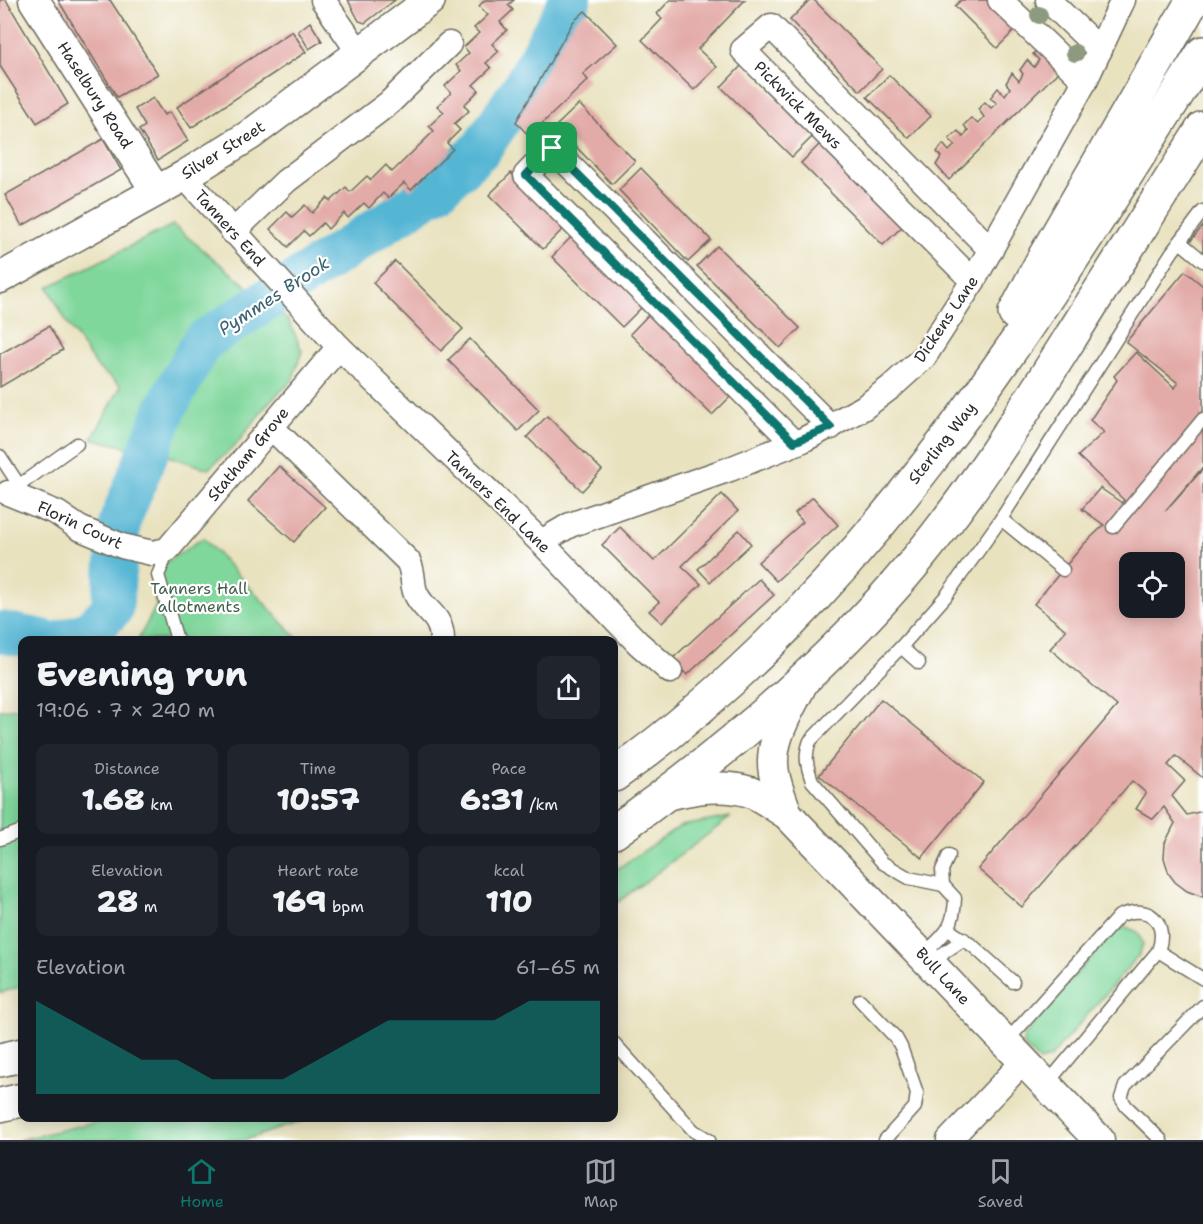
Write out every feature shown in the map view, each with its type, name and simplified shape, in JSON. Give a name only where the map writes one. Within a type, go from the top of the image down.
[{"type":"highway","points":[[956,427],[1045,256],[1193,0]]},
{"type":"highway","name":"Sterling Way","points":[[618,772],[721,689],[789,624],[860,548],[956,427],[1061,278],[1203,53]]},
{"type":"highway","points":[[618,829],[717,755],[807,675],[862,621],[914,563],[969,491],[1025,409],[1203,128]]},
{"type":"highway","points":[[0,1060],[18,1056]]},
{"type":"highway","points":[[0,1106],[18,1101]]},
{"type":"street","name":"Haselbury Road","points":[[34,0],[156,191]]},
{"type":"street","points":[[323,0],[360,54]]},
{"type":"street","name":"Silver Street","points":[[0,278],[184,176],[250,135],[430,0]]},
{"type":"street","points":[[1000,0],[1085,81]]},
{"type":"street","points":[[1048,0],[1100,50]]},
{"type":"street","name":"Dickens Lane","points":[[541,542],[570,525],[730,469],[831,427],[882,394],[924,357],[991,250],[1085,81],[1123,0]]},
{"type":"street","name":"Pickwick Mews","points":[[973,281],[743,50],[771,26],[991,250]]},
{"type":"street","points":[[233,231],[286,181],[389,103],[449,44]]},
{"type":"street","points":[[794,442],[526,175],[552,148],[831,427]]},
{"type":"street","name":"Tanners End","points":[[184,176],[333,340]]},
{"type":"street","name":"Statham Grove","points":[[160,551],[271,427],[333,340]]},
{"type":"street","name":"Tanners End Lane","points":[[333,340],[541,542],[638,643],[670,671]]},
{"type":"street","points":[[271,427],[408,561],[413,570],[416,594],[434,615],[441,636]]},
{"type":"street","name":"Florin Court","points":[[9,492],[57,513],[94,535],[122,546],[160,551]]},
{"type":"street","points":[[787,814],[774,772],[774,757],[784,719],[807,675]]},
{"type":"street","points":[[666,795],[695,789],[738,790],[750,792],[787,814]]},
{"type":"street","name":"Bull Lane","points":[[787,814],[1099,1140]]},
{"type":"street","points":[[949,1140],[1015,1052]]},
{"type":"lane","points":[[928,960],[949,930],[955,917],[955,898],[943,885],[909,878],[883,863],[812,781],[807,766],[806,751],[810,741],[901,647],[946,596],[1001,519],[1180,242],[1203,211]]},
{"type":"lane","points":[[1180,242],[1203,261]]},
{"type":"lane","points":[[1113,526],[1203,419]]},
{"type":"lane","points":[[0,456],[9,492],[77,444]]},
{"type":"lane","points":[[1001,519],[1063,570]]},
{"type":"lane","points":[[160,551],[168,552],[158,575],[176,636]]},
{"type":"lane","points":[[901,647],[919,663]]},
{"type":"lane","points":[[0,839],[18,832]]},
{"type":"lane","points":[[943,885],[942,870],[950,855]]},
{"type":"lane","points":[[1015,1052],[1119,916],[1140,911],[1153,916],[1160,928],[1162,939],[1158,951],[1046,1085]]},
{"type":"lane","points":[[949,930],[964,939],[1013,981]]},
{"type":"lane","points":[[928,960],[964,939]]},
{"type":"lane","points":[[1158,951],[1203,979]]},
{"type":"lane","points":[[860,1000],[896,1038],[918,1093],[915,1107],[885,1140]]},
{"type":"lane","points":[[1161,1140],[1126,1106],[1121,1098],[1125,1086],[1203,1005]]},
{"type":"lane","points":[[618,1047],[694,1131],[709,1140]]},
{"type":"green space","points":[[173,225],[289,321],[302,351],[292,381],[270,401],[235,446],[208,469],[168,456],[92,439],[121,386],[97,367],[67,323],[48,287]]},
{"type":"green space","name":"Tanners Hall allotments","points":[[203,538],[295,636],[140,636],[156,606],[152,572]]},
{"type":"green space","points":[[18,708],[18,987],[0,993],[0,710]]},
{"type":"green space","points":[[731,817],[618,902],[618,868],[681,826]]},
{"type":"green space","points":[[1126,927],[1138,932],[1143,944],[1139,955],[1050,1058],[1039,1061],[1023,1045],[1024,1036],[1111,933]]},
{"type":"green space","points":[[95,1122],[298,1122],[245,1140],[19,1140]]},
{"type":"building","points":[[0,0],[6,0],[68,104],[37,123],[0,66]]},
{"type":"building","points":[[58,0],[110,0],[158,74],[117,97]]},
{"type":"building","points":[[348,0],[395,0],[365,23],[359,21]]},
{"type":"building","points":[[485,0],[514,0],[508,5],[513,10],[500,22],[507,30],[492,44],[499,51],[486,63],[491,68],[473,85],[479,90],[464,105],[469,111],[454,124],[460,130],[447,143],[453,149],[411,190],[404,183],[388,198],[383,193],[369,208],[364,203],[348,218],[344,213],[328,229],[323,223],[309,236],[304,231],[288,247],[270,229],[287,212],[292,217],[305,205],[312,213],[327,198],[331,201],[346,187],[350,192],[367,176],[371,180],[386,165],[392,172],[434,131],[429,126],[444,112],[437,106],[451,93],[445,86],[461,71],[456,65],[469,53],[464,47],[479,33],[474,28],[488,15],[479,6]]},
{"type":"building","points":[[670,0],[745,0],[698,49],[717,67],[694,90],[642,40],[662,19],[657,14]]},
{"type":"building","points":[[810,0],[814,0],[882,69],[860,91],[790,20]]},
{"type":"building","points":[[961,0],[993,0],[1019,26],[997,48],[955,6]]},
{"type":"building","points":[[585,11],[617,44],[583,74],[588,80],[529,136],[516,122],[573,22]]},
{"type":"building","points":[[310,22],[322,41],[309,49],[298,31]]},
{"type":"building","points":[[292,31],[306,52],[191,128],[177,107]]},
{"type":"building","points":[[1039,48],[1061,69],[949,180],[936,165],[941,157],[937,152],[943,144],[949,151],[955,145],[949,139],[958,131],[963,137],[968,131],[964,125],[971,118],[978,124],[984,117],[978,109],[985,102],[991,108],[997,103],[990,98],[998,88],[1005,95],[1010,88],[1006,83],[1012,73],[1019,81],[1023,74],[1020,70],[1027,60],[1034,67],[1039,60],[1033,54]]},
{"type":"building","points":[[742,65],[814,135],[792,157],[721,87]]},
{"type":"building","points":[[889,75],[931,116],[909,138],[867,97]]},
{"type":"building","points":[[153,98],[164,115],[170,112],[188,141],[158,160],[139,130],[145,126],[135,109]]},
{"type":"building","points":[[579,104],[635,161],[612,184],[556,126]]},
{"type":"building","points":[[103,139],[121,170],[22,226],[5,195]]},
{"type":"building","points":[[822,142],[905,224],[883,245],[801,163]]},
{"type":"building","points":[[641,168],[711,240],[688,262],[619,190]]},
{"type":"building","points":[[511,173],[565,227],[543,249],[489,195]]},
{"type":"building","points":[[1203,226],[1203,255],[1189,243]]},
{"type":"building","points":[[574,234],[644,305],[622,327],[552,257]]},
{"type":"building","points":[[717,246],[800,328],[780,348],[697,266]]},
{"type":"building","points":[[395,261],[463,329],[441,351],[373,283]]},
{"type":"building","points":[[1185,271],[1203,286],[1203,467],[1165,511],[1203,469],[1203,778],[1176,756],[1168,765],[1185,781],[1172,796],[1187,815],[1203,811],[1203,897],[1187,891],[1169,874],[1164,858],[1165,843],[1175,823],[1164,807],[1153,819],[1136,809],[1146,793],[1132,781],[1022,907],[978,869],[1117,706],[1050,649],[1066,630],[1034,604],[1084,544],[1104,525],[1082,509],[1100,488],[1122,503],[1124,500],[1078,456],[1104,432],[1090,420],[1117,380],[1114,376],[1136,352],[1175,388],[1178,383],[1126,342]]},
{"type":"building","points":[[651,312],[733,394],[712,415],[630,334]]},
{"type":"building","points":[[49,326],[63,350],[0,387],[0,354]]},
{"type":"building","points":[[470,339],[539,410],[518,431],[448,360]]},
{"type":"building","points":[[547,416],[602,470],[582,491],[527,437]]},
{"type":"building","points":[[279,466],[325,507],[294,542],[248,501]]},
{"type":"building","points":[[722,494],[738,511],[682,566],[701,584],[662,623],[649,611],[659,602],[602,545],[620,527],[654,561]]},
{"type":"building","points":[[813,497],[838,525],[776,581],[758,562],[803,522],[795,513]]},
{"type":"building","points":[[739,530],[751,544],[710,582],[698,569]]},
{"type":"building","points":[[759,579],[774,595],[687,675],[672,659]]},
{"type":"building","points":[[881,699],[984,782],[922,858],[819,775]]},
{"type":"waterway","name":"Pymmes Brook","points":[[76,636],[90,631],[112,609],[120,521],[166,408],[202,342],[439,188],[480,150],[524,85],[570,0]]},
{"type":"waterway","name":"Pymmes Brook","points":[[0,632],[21,636]]},
{"type":"route","points":[[552,148],[831,427],[794,442],[526,175],[552,148]]}]
